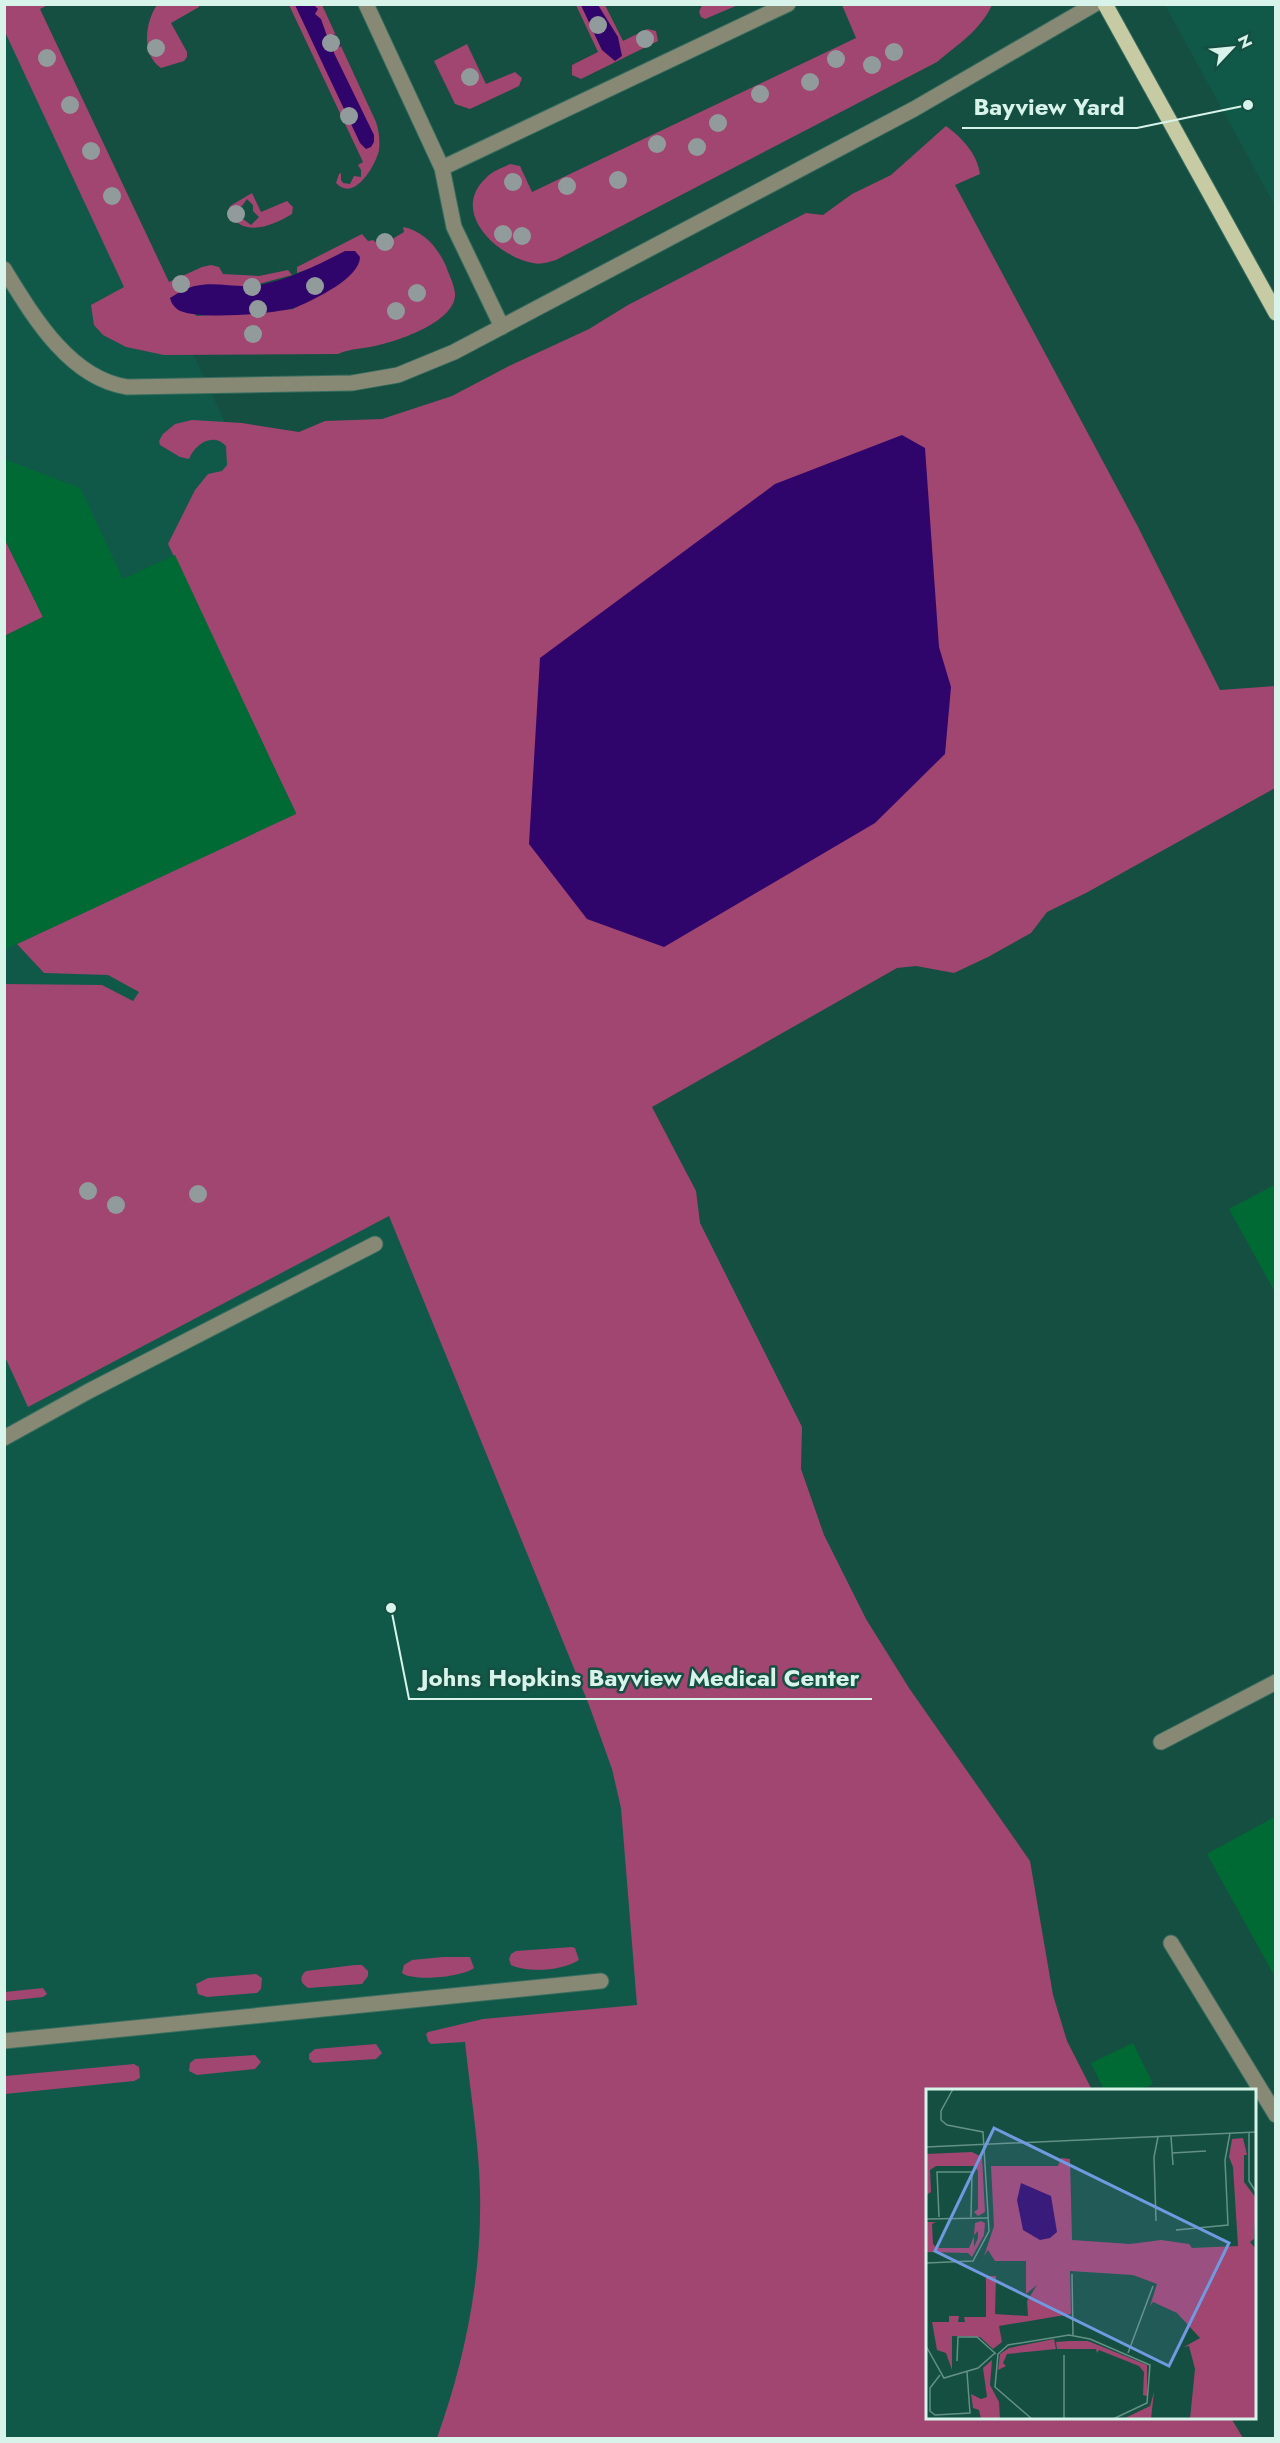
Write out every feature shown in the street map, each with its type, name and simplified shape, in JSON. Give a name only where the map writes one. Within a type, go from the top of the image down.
[{"type":"main road","points":[[1105,4],[1275,313]]},
{"type":"lane","points":[[366,4],[442,168],[454,227],[502,327]]},
{"type":"lane","points":[[442,168],[788,4]]},
{"type":"lane","points":[[4,269],[47,333],[77,364],[99,380],[127,387],[352,383],[376,380],[421,368],[502,327],[914,109],[1095,4]]},
{"type":"lane","points":[[4,1438],[89,1391],[375,1244]]},
{"type":"lane","points":[[1161,1742],[1275,1682]]},
{"type":"lane","points":[[1171,1943],[1275,2115]]},
{"type":"lane","points":[[4,2041],[601,1981]]},
{"type":"shaded area","points":[[31,4],[551,1126],[928,2089],[926,2419],[1016,2438],[5,2438],[4,5]]},
{"type":"shaded area","points":[[702,4],[738,5],[705,19],[699,12]]},
{"type":"shaded area","points":[[4,5],[48,5],[40,9],[169,282],[211,265],[219,267],[223,274],[259,276],[288,270],[292,275],[248,287],[194,286],[170,298],[197,316],[294,309],[314,267],[297,273],[297,267],[362,234],[368,241],[373,240],[386,250],[391,247],[394,238],[404,232],[403,227],[424,236],[439,253],[446,266],[455,293],[453,303],[447,312],[426,328],[413,334],[338,354],[164,355],[126,347],[103,335],[94,325],[91,305],[124,287],[5,32]]},
{"type":"shaded area","points":[[157,5],[199,5],[171,23],[187,52],[187,57],[184,61],[161,68],[150,55],[147,38],[150,20]]},
{"type":"shaded area","points":[[289,5],[322,5],[376,122],[379,132],[377,157],[363,180],[350,188],[343,188],[336,183],[339,174],[341,173],[343,183],[350,184],[354,176],[361,177],[358,165],[363,162]]},
{"type":"shaded area","points":[[295,5],[314,5],[318,9],[315,14],[321,19],[327,36],[335,34],[341,46],[334,50],[334,53],[374,135],[371,147],[366,149],[360,143]]},
{"type":"shaded area","points":[[576,5],[581,5],[602,50],[602,12],[598,5],[605,5],[623,41],[647,29],[656,31],[658,41],[581,79],[572,75],[572,65],[598,52]]},
{"type":"shaded area","points":[[581,5],[598,5],[618,37],[622,56],[615,61],[602,50]]},
{"type":"shaded area","points":[[842,5],[992,5],[975,30],[937,62],[556,260],[539,264],[519,259],[506,252],[482,231],[475,218],[473,205],[476,191],[494,172],[510,164],[520,166],[532,192],[856,38]]},
{"type":"shaded area","points":[[1165,5],[1275,5],[1275,206]]},
{"type":"shaded area","points":[[467,44],[486,84],[515,72],[522,78],[519,86],[470,109],[455,104],[434,61]]},
{"type":"shaded area","points":[[946,126],[968,147],[976,159],[980,174],[955,185],[1137,525],[1220,690],[1275,686],[1275,788],[1086,893],[1047,912],[1031,933],[988,957],[954,973],[916,966],[897,968],[652,1107],[696,1191],[700,1223],[802,1427],[801,1469],[824,1535],[866,1619],[909,1688],[1030,1861],[1053,1995],[1067,2041],[1091,2089],[926,2089],[926,2419],[1232,2419],[1243,2438],[437,2438],[456,2378],[470,2317],[478,2255],[480,2192],[465,2042],[431,2044],[426,2034],[483,2019],[637,2005],[621,1808],[612,1769],[589,1705],[389,1216],[28,1407],[5,1357],[5,984],[102,985],[133,1001],[139,992],[108,975],[44,973],[17,944],[296,813],[168,544],[195,490],[208,474],[222,471],[227,465],[226,446],[216,440],[210,440],[195,449],[189,459],[180,457],[160,445],[159,441],[163,434],[175,424],[192,420],[242,423],[299,432],[325,421],[382,419],[452,396],[509,366],[589,329],[628,305],[806,213],[823,215],[852,194],[891,175]]},
{"type":"shaded area","points":[[252,193],[261,212],[287,201],[293,207],[292,214],[276,223],[258,228],[241,225],[234,220],[228,211],[230,206]],"holes":[[[247,199],[253,205],[253,211],[259,217],[251,225],[232,215],[233,210],[242,206]]]},
{"type":"shaded area","points":[[345,251],[355,251],[360,257],[353,273],[314,299],[287,310],[255,314],[199,315],[177,309],[170,298],[195,286],[260,285],[304,271]]},
{"type":"shaded area","points":[[902,435],[925,448],[939,647],[951,687],[945,754],[875,823],[664,947],[587,919],[529,844],[540,658],[775,484]]},
{"type":"shaded area","points":[[4,538],[43,617],[5,636],[4,636]]},
{"type":"shaded area","points":[[575,1948],[579,1960],[555,1969],[518,1968],[511,1965],[509,1959],[516,1951]]},
{"type":"shaded area","points":[[470,1957],[474,1968],[460,1974],[427,1978],[402,1973],[404,1965],[412,1960]]},
{"type":"shaded area","points":[[362,1965],[368,1971],[368,1976],[362,1984],[308,1988],[302,1982],[302,1975],[306,1971]]},
{"type":"shaded area","points":[[256,1974],[262,1978],[261,1989],[257,1993],[207,1997],[198,1994],[196,1984],[208,1978]]},
{"type":"shaded area","points":[[43,1988],[47,1994],[43,1997],[5,2001],[5,1992]]},
{"type":"shaded area","points":[[376,2044],[382,2053],[376,2059],[313,2063],[309,2059],[309,2054],[315,2049]]},
{"type":"shaded area","points":[[255,2055],[261,2062],[255,2069],[197,2075],[189,2071],[190,2063],[195,2059]]},
{"type":"shaded area","points":[[134,2064],[139,2067],[140,2078],[134,2081],[5,2094],[5,2076]]},
{"type":"building","points":[[4,459],[80,488],[123,579],[175,555],[296,814],[4,950],[4,636],[43,617],[4,538]]},
{"type":"building","points":[[1276,1184],[1276,1294],[1229,1209]]},
{"type":"building","points":[[1276,1816],[1276,1979],[1207,1854]]},
{"type":"building","points":[[1133,2043],[1153,2084],[1141,2089],[1104,2089],[1091,2063]]},
{"type":"place","name":"Bayview Yard","points":[[1248,105]]},
{"type":"place","name":"Johns Hopkins Bayview Medical Center","points":[[391,1608]]}]
